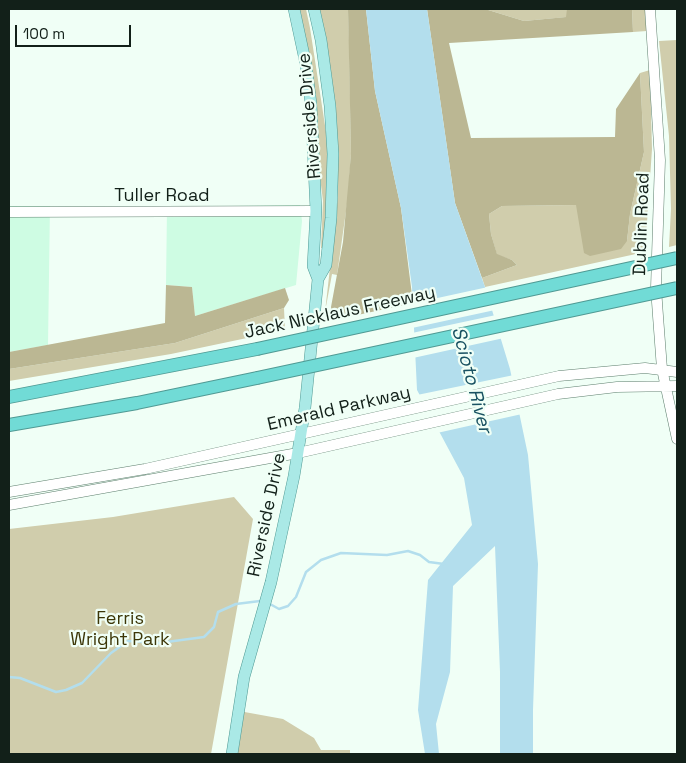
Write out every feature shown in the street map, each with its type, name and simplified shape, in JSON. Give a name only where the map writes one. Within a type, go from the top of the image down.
[{"type":"highway","name":"Jack Nicklaus Freeway","points":[[9,397],[257,348],[677,258]]},
{"type":"highway","points":[[9,425],[137,403],[677,288]]},
{"type":"main road","name":"Riverside Drive","points":[[294,9],[306,64],[311,104],[316,211],[313,266],[318,279]]},
{"type":"main road","name":"Riverside Drive","points":[[232,754],[244,677],[271,582],[298,453],[318,279],[326,265],[331,218],[333,154],[327,78],[314,9]]},
{"type":"main road","name":"Dublin Road","points":[[650,9],[660,160],[656,288],[662,369],[677,439]]},
{"type":"main road","name":"Tuller Road","points":[[9,212],[316,211]]},
{"type":"main road","name":"Emerald Parkway","points":[[9,492],[145,469],[530,382],[616,370],[662,369],[677,372]]},
{"type":"main road","name":"Emerald Parkway","points":[[9,505],[298,453],[541,398],[617,387],[677,386]]},
{"type":"shaded area","points":[[348,9],[366,9],[375,91],[401,208],[413,303],[339,319],[332,314],[331,307],[343,242],[351,154]]},
{"type":"shaded area","points":[[427,9],[485,9],[524,21],[566,17],[567,9],[632,9],[633,32],[449,43],[471,138],[615,137],[616,109],[640,73],[644,152],[630,214],[627,241],[621,249],[590,256],[584,253],[576,205],[502,206],[489,214],[491,234],[497,254],[512,260],[517,265],[482,278],[455,203]]},
{"type":"shaded area","points":[[300,205],[302,221],[296,285],[195,316],[192,287],[166,285],[167,207]]},
{"type":"shaded area","points":[[9,206],[50,206],[48,345],[9,352]]},
{"type":"shaded area","points":[[166,285],[192,287],[195,316],[285,288],[289,300],[284,308],[175,343],[9,369],[9,352],[165,323]]},
{"type":"green space","points":[[299,9],[306,9],[328,145],[329,185],[323,248],[321,248],[323,201]]},
{"type":"green space","points":[[319,9],[348,9],[349,41],[351,154],[348,197],[337,275],[332,274],[325,312],[338,197],[338,156],[331,73]]},
{"type":"green space","points":[[485,9],[567,9],[567,17],[524,21]]},
{"type":"green space","points":[[632,9],[645,9],[647,31],[633,32]]},
{"type":"green space","points":[[677,40],[677,245],[669,247],[671,209],[669,136],[659,41]]},
{"type":"green space","points":[[650,70],[652,149],[645,252],[485,287],[482,278],[517,265],[512,260],[497,255],[491,234],[489,214],[502,206],[576,205],[627,241],[630,214],[644,152],[640,73]]},
{"type":"green space","points":[[284,308],[285,330],[171,354],[9,381],[9,369],[175,343]]},
{"type":"green space","name":"Ferris Wright Park","points":[[234,497],[253,519],[211,754],[9,754],[9,529],[113,517]]},
{"type":"green space","points":[[239,711],[283,719],[314,738],[321,750],[350,750],[350,754],[232,754]]},
{"type":"water","name":"Scioto River","points":[[366,9],[427,9],[455,203],[485,287],[510,369],[528,455],[538,564],[533,754],[500,754],[500,672],[495,546],[453,586],[450,672],[436,724],[439,754],[425,754],[418,710],[428,580],[472,525],[464,478],[417,390],[412,287],[401,208],[375,91]]},
{"type":"pier","points":[[488,287],[495,310],[412,328],[410,304]]},
{"type":"pier","points":[[496,315],[504,338],[413,358],[412,333]]},
{"type":"pier","points":[[514,375],[522,414],[437,433],[417,395]]},
{"type":"waterway","points":[[270,604],[279,609],[288,606],[296,597],[306,572],[321,560],[341,553],[387,555],[408,551],[420,555],[429,562],[444,564]]},
{"type":"waterway","points":[[9,677],[20,678],[56,692],[66,690],[82,683],[111,653],[128,641],[159,643],[204,637],[214,627],[218,612],[236,604],[260,601]]}]
